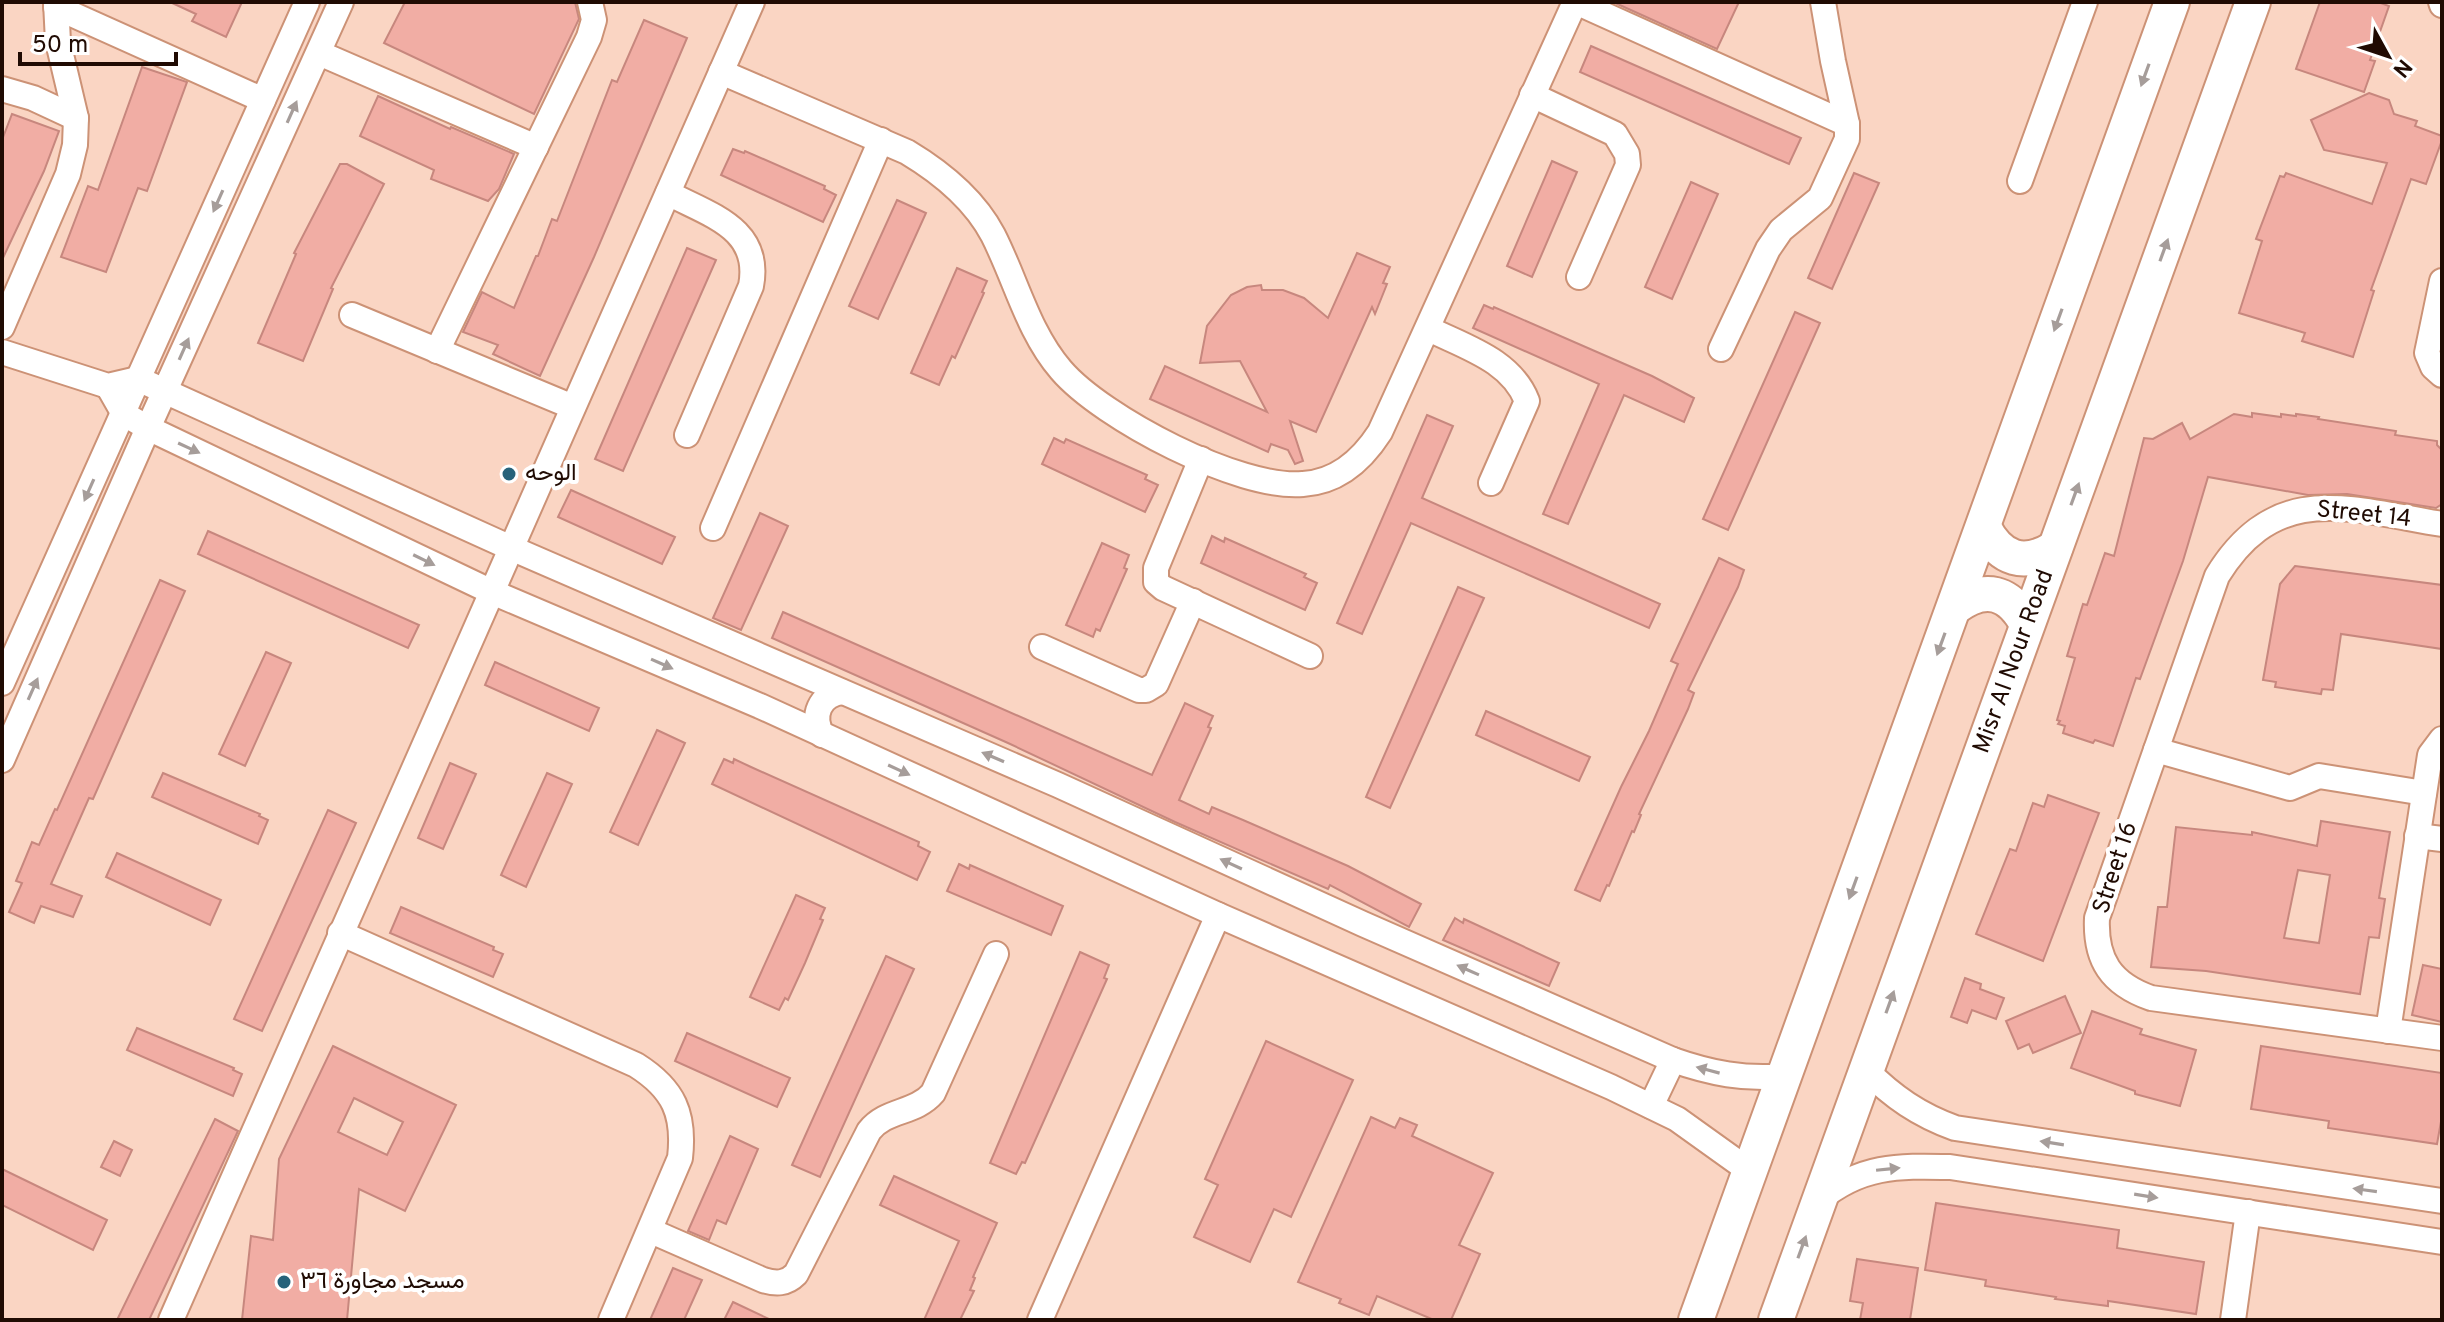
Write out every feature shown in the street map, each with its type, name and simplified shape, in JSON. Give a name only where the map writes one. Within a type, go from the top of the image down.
[{"type":"street","points":[[2,683],[307,2]]},
{"type":"street","points":[[2,760],[341,2]]},
{"type":"street","points":[[437,351],[592,28],[595,12],[590,2]]},
{"type":"street","points":[[171,1320],[752,2]]},
{"type":"street","points":[[721,72],[881,140],[933,167],[975,208],[992,233],[1037,335],[1075,386],[1101,406],[1149,434],[1201,459],[1281,484],[1305,484],[1328,479],[1349,468],[1367,452],[1380,432],[1576,2],[1847,124]]},
{"type":"street","points":[[1721,349],[1768,249],[1781,230],[1820,198],[1847,139],[1847,124],[1823,2]]},
{"type":"street","points":[[2020,181],[2085,2]]},
{"type":"street","points":[[1696,1320],[2172,2]]},
{"type":"street","name":"Misr Al Nour Road","points":[[1776,1320],[2253,2]]},
{"type":"street","points":[[2,327],[68,174],[75,145],[76,118],[61,64],[56,5],[263,100]]},
{"type":"street","points":[[319,53],[536,147]]},
{"type":"street","points":[[2,89],[33,98],[76,118]]},
{"type":"street","points":[[1532,95],[1615,134],[1627,154],[1628,165],[1579,277]]},
{"type":"street","points":[[713,528],[881,140]]},
{"type":"street","points":[[668,193],[733,228],[745,241],[753,257],[751,286],[687,435]]},
{"type":"street","points":[[2442,281],[2427,353],[2433,367],[2442,375]]},
{"type":"street","points":[[352,315],[573,407]]},
{"type":"street","points":[[1429,329],[1502,366],[1515,378],[1524,393],[1527,401],[1491,483]]},
{"type":"street","points":[[2,352],[108,386],[138,379],[511,548],[674,617],[1673,1060],[1738,1077],[1760,1079],[1785,1076]]},
{"type":"street","points":[[108,386],[124,414],[148,428],[492,592],[760,706],[1218,915],[1597,1080],[1694,1130],[1751,1172]]},
{"type":"street","points":[[1201,459],[1154,572],[1159,585],[1310,656]]},
{"type":"street","name":"Street 14","points":[[2217,576],[2232,552],[2252,531],[2277,517],[2305,508],[2333,507],[2442,524]]},
{"type":"street","points":[[1984,528],[1992,544],[2006,555],[2023,559],[2040,557],[2055,548]]},
{"type":"street","name":"Street 16","points":[[2217,576],[2097,918],[2096,936],[2100,953],[2119,982],[2151,998],[2442,1038]]},
{"type":"street","points":[[1955,607],[1969,596],[1987,593],[2004,597],[2019,608],[2027,624]]},
{"type":"street","points":[[1042,647],[1139,690],[1146,690],[1156,684],[1193,601]]},
{"type":"street","points":[[760,706],[768,704],[779,691],[779,674],[768,661]]},
{"type":"street","points":[[822,735],[816,719],[817,711],[827,697],[842,692]]},
{"type":"street","points":[[2388,1031],[2430,755],[2442,739]]},
{"type":"street","points":[[2156,750],[2290,788],[2319,776],[2424,793]]},
{"type":"street","points":[[2417,836],[2442,839]]},
{"type":"street","points":[[1040,1320],[1218,915]]},
{"type":"street","points":[[340,933],[636,1065],[655,1077],[669,1094],[679,1114],[683,1136],[676,1170],[611,1320]]},
{"type":"street","points":[[651,1231],[763,1280],[778,1283],[791,1279],[874,1124],[888,1116],[916,1108],[933,1093],[996,954]]},
{"type":"street","points":[[1651,1106],[1673,1060]]},
{"type":"street","points":[[1819,1200],[1834,1187],[1870,1171],[1890,1167],[1970,1169],[2438,1242],[2441,1201],[1955,1128],[1913,1110],[1892,1096],[1866,1070]]},
{"type":"street","points":[[2233,1320],[2248,1212]]},
{"type":"building","points":[[170,2],[242,2],[226,37],[192,21],[196,14]]},
{"type":"building","points":[[405,2],[575,2],[579,19],[534,114],[384,43]]},
{"type":"building","points":[[1613,2],[1739,2],[1717,49]]},
{"type":"building","points":[[2320,2],[2378,2],[2389,6],[2370,60],[2375,61],[2364,92],[2296,69]]},
{"type":"building","points":[[644,20],[687,38],[540,376],[493,354],[498,345],[463,332],[482,292],[514,308],[552,219],[557,221],[612,80],[617,82]]},
{"type":"building","points":[[1591,46],[1801,138],[1789,164],[1580,72]]},
{"type":"building","points":[[142,67],[187,82],[147,191],[138,188],[106,272],[61,257],[88,186],[98,190]]},
{"type":"building","points":[[2369,93],[2389,100],[2394,114],[2417,121],[2415,126],[2442,136],[2442,140],[2426,184],[2411,179],[2371,290],[2374,291],[2353,357],[2302,341],[2305,333],[2239,313],[2262,241],[2256,239],[2280,176],[2284,177],[2286,173],[2372,204],[2387,163],[2324,150],[2311,120]]},
{"type":"building","points":[[378,96],[514,154],[499,189],[488,201],[431,179],[434,170],[360,136]]},
{"type":"building","points":[[12,114],[59,131],[44,171],[2,260],[2,140]]},
{"type":"building","points":[[733,149],[745,151],[825,186],[824,189],[836,195],[823,222],[721,175]]},
{"type":"building","points":[[1552,161],[1577,172],[1532,277],[1507,266]]},
{"type":"building","points":[[340,164],[347,164],[384,184],[331,288],[303,361],[258,343],[294,253]]},
{"type":"building","points":[[1854,173],[1879,183],[1832,289],[1808,278]]},
{"type":"building","points":[[1691,182],[1718,194],[1672,299],[1645,287]]},
{"type":"building","points":[[897,200],[926,213],[878,319],[849,306]]},
{"type":"building","points":[[687,248],[716,260],[623,471],[595,459]]},
{"type":"building","points":[[1357,253],[1390,267],[1383,283],[1387,284],[1375,314],[1372,307],[1316,432],[1290,421],[1303,461],[1295,464],[1288,450],[1271,444],[1268,452],[1150,399],[1165,366],[1267,412],[1240,361],[1200,363],[1207,326],[1231,295],[1247,287],[1261,285],[1262,290],[1283,290],[1304,298],[1328,318]]},
{"type":"building","points":[[957,268],[987,281],[955,358],[952,356],[939,385],[911,373]]},
{"type":"building","points":[[1484,305],[1652,376],[1694,398],[1684,422],[1624,395],[1568,524],[1543,514],[1599,384],[1473,328]]},
{"type":"building","points":[[1795,312],[1820,323],[1728,530],[1703,519]]},
{"type":"building","points":[[2252,413],[2319,417],[2396,431],[2395,435],[2437,441],[2442,450],[2442,504],[2436,508],[2347,494],[2308,495],[2208,477],[2183,561],[2140,679],[2136,678],[2113,746],[2063,733],[2065,726],[2058,724],[2060,721],[2057,720],[2075,658],[2067,656],[2083,604],[2087,605],[2105,553],[2114,556],[2144,438],[2153,439],[2182,423],[2190,439],[2234,414],[2252,417]]},
{"type":"building","points":[[1427,415],[1453,426],[1422,498],[1660,604],[1649,628],[1411,523],[1362,634],[1337,623]]},
{"type":"building","points":[[1054,438],[1064,443],[1066,439],[1147,475],[1145,479],[1158,485],[1145,512],[1042,464]]},
{"type":"building","points":[[571,490],[675,537],[662,564],[558,517]]},
{"type":"building","points":[[760,513],[788,526],[741,630],[713,618]]},
{"type":"building","points":[[208,531],[419,625],[408,648],[198,554]]},
{"type":"building","points":[[1212,536],[1224,542],[1225,538],[1306,574],[1304,577],[1317,583],[1305,610],[1201,563]]},
{"type":"building","points":[[1102,543],[1129,555],[1124,568],[1127,569],[1100,631],[1096,629],[1093,637],[1066,625]]},
{"type":"building","points":[[1719,558],[1744,570],[1688,690],[1694,693],[1688,709],[1600,901],[1575,890],[1649,731],[1678,664],[1671,661]]},
{"type":"building","points":[[2295,566],[2442,585],[2442,649],[2341,634],[2333,690],[2322,689],[2321,694],[2275,687],[2276,682],[2263,680],[2280,584]]},
{"type":"building","points":[[160,580],[185,591],[93,799],[89,798],[51,884],[82,896],[73,917],[41,906],[34,923],[9,912],[22,883],[16,881],[32,842],[39,845],[57,810]]},
{"type":"building","points":[[1458,587],[1484,598],[1390,808],[1366,797]]},
{"type":"building","points":[[783,612],[1152,775],[1185,703],[1213,716],[1208,727],[1211,728],[1179,800],[1209,814],[1212,807],[1243,820],[1348,866],[1421,904],[1409,927],[1330,885],[1328,889],[1175,822],[1008,743],[772,638]]},
{"type":"building","points":[[266,652],[291,663],[245,766],[219,754]]},
{"type":"building","points":[[495,662],[599,708],[589,731],[485,685]]},
{"type":"building","points":[[1486,711],[1590,757],[1579,781],[1476,735]]},
{"type":"building","points":[[657,730],[685,743],[638,845],[610,832]]},
{"type":"building","points":[[724,759],[733,763],[734,759],[919,842],[918,846],[930,852],[917,880],[712,784]]},
{"type":"building","points":[[450,763],[476,774],[443,849],[418,838]]},
{"type":"building","points":[[163,773],[260,814],[268,820],[258,844],[152,797]]},
{"type":"building","points":[[547,773],[572,784],[526,887],[501,875]]},
{"type":"building","points":[[2048,795],[2099,813],[2043,961],[1976,934],[2010,849],[2016,851],[2033,803],[2044,807]]},
{"type":"building","points":[[328,810],[356,823],[262,1031],[234,1019]]},
{"type":"building","points":[[2321,821],[2390,832],[2379,898],[2385,899],[2379,938],[2369,937],[2360,994],[2206,971],[2151,967],[2158,907],[2167,907],[2176,827],[2252,835],[2252,832],[2317,846]],"holes":[[[2298,870],[2330,875],[2319,943],[2284,938]]]},
{"type":"building","points":[[117,853],[221,900],[210,925],[106,877]]},
{"type":"building","points":[[959,864],[969,869],[970,865],[1063,906],[1051,935],[947,891]]},
{"type":"building","points":[[796,895],[825,908],[805,963],[788,1000],[785,998],[779,1010],[750,997]]},
{"type":"building","points":[[401,907],[494,947],[493,950],[503,954],[493,977],[390,933]]},
{"type":"building","points":[[1455,918],[1463,923],[1464,919],[1559,963],[1549,986],[1443,940]]},
{"type":"building","points":[[1080,952],[1109,965],[1104,978],[1107,979],[1025,1163],[1022,1162],[1016,1174],[990,1163]]},
{"type":"building","points":[[886,956],[914,969],[820,1177],[792,1165]]},
{"type":"building","points":[[2423,965],[2442,969],[2442,1022],[2412,1015]]},
{"type":"building","points":[[1965,978],[1981,984],[1980,989],[2004,998],[1996,1019],[1972,1010],[1967,1023],[1951,1017]]},
{"type":"building","points":[[2065,996],[2081,1033],[2033,1053],[2029,1044],[2018,1049],[2006,1021]]},
{"type":"building","points":[[2092,1011],[2142,1029],[2140,1034],[2196,1050],[2180,1106],[2135,1094],[2135,1091],[2071,1068]]},
{"type":"building","points":[[137,1028],[234,1068],[242,1074],[233,1096],[127,1050]]},
{"type":"building","points":[[687,1033],[790,1078],[777,1107],[675,1061]]},
{"type":"building","points":[[1266,1041],[1353,1080],[1291,1217],[1274,1209],[1250,1262],[1194,1237],[1218,1185],[1205,1179]]},
{"type":"building","points":[[333,1046],[456,1105],[405,1211],[359,1189],[347,1320],[242,1320],[251,1236],[273,1240],[279,1159]],"holes":[[[354,1098],[403,1122],[387,1155],[338,1132]]]},
{"type":"building","points":[[2261,1046],[2442,1073],[2442,1116],[2437,1144],[2328,1128],[2329,1121],[2251,1109]]},
{"type":"building","points":[[1371,1117],[1395,1128],[1400,1118],[1417,1125],[1412,1136],[1493,1173],[1459,1245],[1480,1254],[1451,1320],[1434,1320],[1377,1296],[1369,1315],[1339,1303],[1341,1299],[1298,1282]]},
{"type":"building","points":[[215,1119],[238,1131],[149,1320],[117,1320]]},
{"type":"building","points":[[730,1136],[758,1149],[726,1224],[717,1220],[709,1240],[688,1231]]},
{"type":"building","points":[[114,1141],[132,1150],[120,1176],[101,1167]]},
{"type":"building","points":[[2,1169],[107,1220],[93,1250],[2,1205]]},
{"type":"building","points":[[894,1176],[997,1223],[973,1277],[970,1290],[974,1291],[960,1320],[924,1320],[959,1241],[880,1205]]},
{"type":"building","points":[[1936,1203],[2119,1230],[2117,1248],[2204,1262],[2196,1314],[2108,1301],[2108,1306],[2055,1299],[1985,1286],[1986,1280],[1925,1270]]},
{"type":"building","points":[[1857,1259],[1918,1268],[1910,1320],[1860,1320],[1863,1303],[1850,1301]]},
{"type":"building","points":[[673,1268],[702,1280],[684,1320],[650,1320]]},
{"type":"building","points":[[733,1302],[771,1320],[724,1320]]},
{"type":"place","name":"الوحه","points":[[509,474]]},
{"type":"place","name":"مسجد مجاورة ٣٦","points":[[284,1282]]}]
